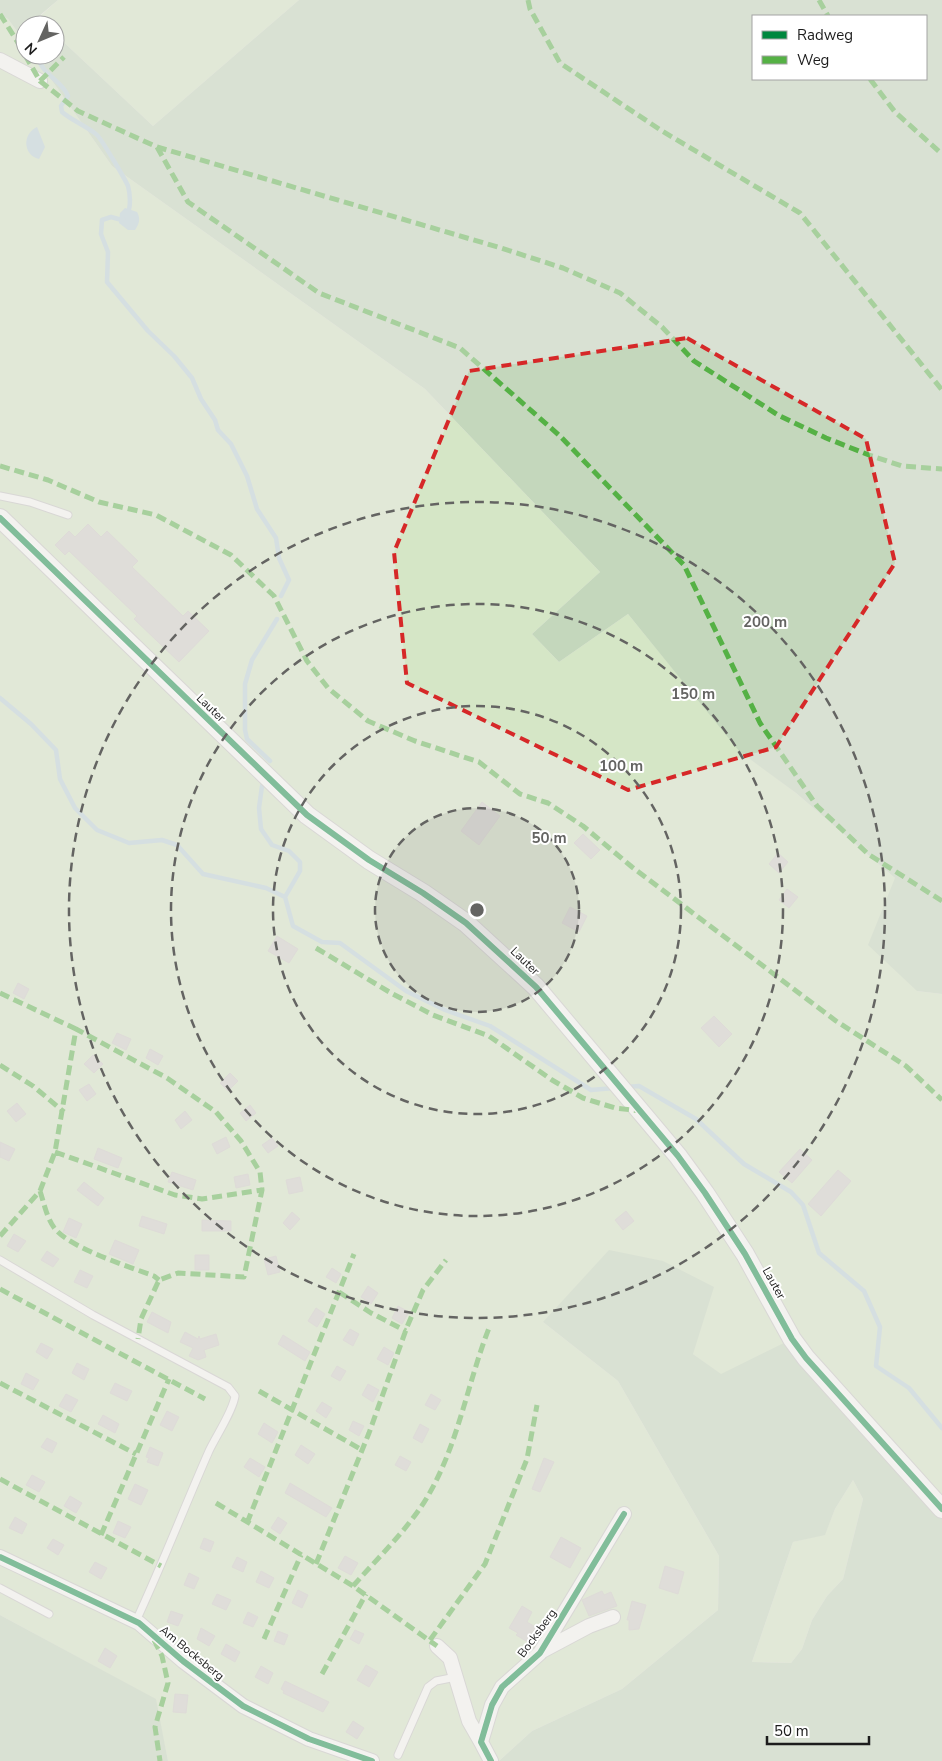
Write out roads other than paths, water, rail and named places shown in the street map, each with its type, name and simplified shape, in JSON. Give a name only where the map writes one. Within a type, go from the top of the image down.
[{"type":"street","points":[[0,60],[40,81]]},
{"type":"street","name":"Lauter","points":[[0,518],[307,815],[369,860],[466,923],[496,948],[536,987],[630,1098],[706,1193],[745,1254],[796,1345],[942,1509]]},
{"type":"street","name":"Bocksberg","points":[[540,1653],[624,1514]]},
{"type":"street","name":"Am Bocksberg","points":[[0,1557],[136,1621],[183,1661],[243,1706],[309,1739],[372,1761]]},
{"type":"street","name":"Bocksberg","points":[[481,1742],[492,1705],[502,1687],[540,1653],[589,1626],[613,1616]]},
{"type":"street","points":[[438,1646],[450,1658],[469,1721],[491,1761]]},
{"type":"lane","points":[[0,496],[30,502],[68,516]]},
{"type":"lane","points":[[0,1260],[93,1315],[228,1386],[235,1396],[234,1406],[223,1421],[136,1621]]},
{"type":"lane","points":[[0,1588],[49,1614]]},
{"type":"lane","points":[[398,1755],[428,1687],[436,1681],[456,1677]]},
{"type":"water","points":[[37,127],[45,147],[39,159],[30,153],[26,144],[29,134]]},
{"type":"water","points":[[125,208],[137,212],[139,221],[135,230],[128,230],[119,223],[120,213]]},
{"type":"waterway","points":[[41,65],[61,85],[68,96],[61,106],[62,112],[97,135],[104,144],[128,186],[130,196],[128,212]]},
{"type":"waterway","points":[[123,219],[111,217],[102,220],[101,234],[108,252],[107,282],[148,331],[174,356],[192,378],[201,399],[215,420],[218,430],[231,444],[247,476],[257,509],[276,538],[279,558],[289,580],[281,596]]},
{"type":"waterway","points":[[270,761],[247,739],[245,730],[245,684],[252,660],[277,619]]},
{"type":"waterway","name":"Lauter","points":[[0,698],[31,724],[56,750],[60,779],[75,808],[97,830],[129,843],[162,840],[177,845],[203,874],[266,888],[285,897],[293,926],[322,942],[340,943],[406,991],[445,1010],[490,1026],[591,1090],[614,1088]]},
{"type":"waterway","points":[[262,786],[259,808],[261,829],[272,845],[289,851],[300,862],[300,871],[285,897]]},
{"type":"waterway","name":"Lauter","points":[[627,1087],[639,1086],[696,1119],[744,1164],[791,1192],[803,1205],[819,1253],[864,1291],[880,1327],[876,1366],[909,1388],[942,1428]]}]
